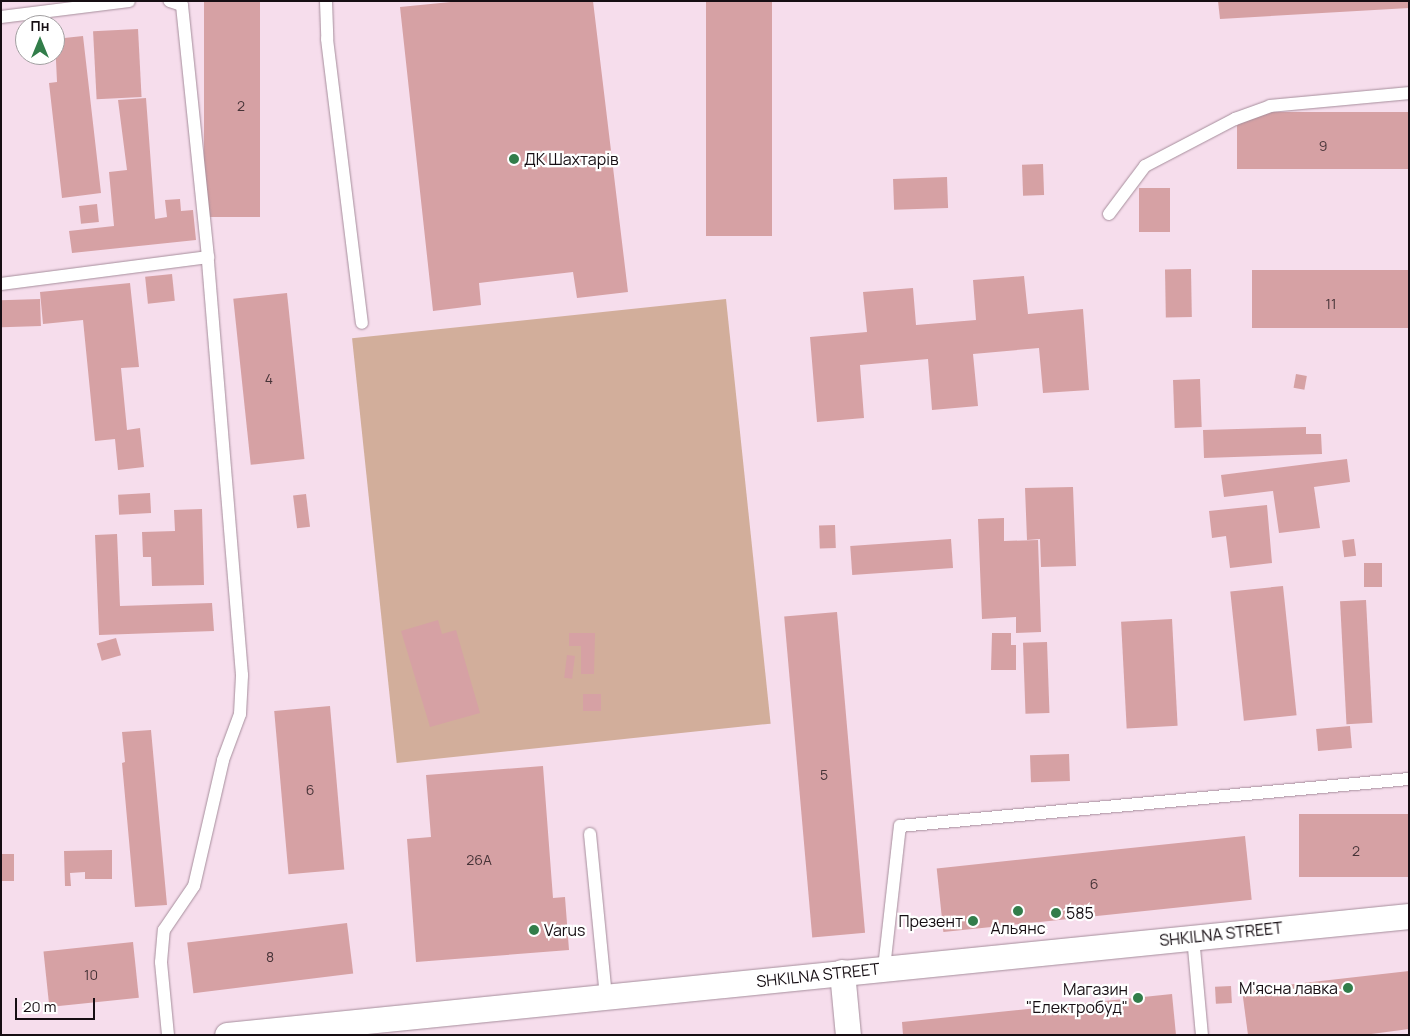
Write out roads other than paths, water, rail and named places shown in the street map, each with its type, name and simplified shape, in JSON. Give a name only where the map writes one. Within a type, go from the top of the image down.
[{"type":"street","name":"SHKILNA STREET","points":[[227,1035],[1409,916]]},
{"type":"street","points":[[842,972],[848,1035]]},
{"type":"lane","points":[[1,17],[129,1]]},
{"type":"lane","points":[[168,1035],[161,962],[164,930],[194,886],[223,760],[240,714],[242,674],[208,257],[182,5],[170,1]]},
{"type":"lane","points":[[326,1],[327,39],[362,323]]},
{"type":"lane","points":[[1109,214],[1145,166],[1235,119],[1270,106],[1409,93]]},
{"type":"lane","points":[[1,284],[208,257]]},
{"type":"lane","points":[[884,968],[900,826],[1409,779]]},
{"type":"lane","points":[[590,834],[606,996]]},
{"type":"lane","points":[[1193,937],[1202,1035]]},
{"type":"place","name":"ДК Шахтарів","points":[[514,159]]},
{"type":"place","name":"Альянс","points":[[1018,911]]},
{"type":"place","name":"585","points":[[1056,913]]},
{"type":"place","name":"Презент","points":[[973,921]]},
{"type":"place","name":"Varus","points":[[534,930]]},
{"type":"place","name":"М'ясна лавка","points":[[1348,988]]},
{"type":"place","name":"Магазин \"Електробуд\"","points":[[1138,998]]}]
